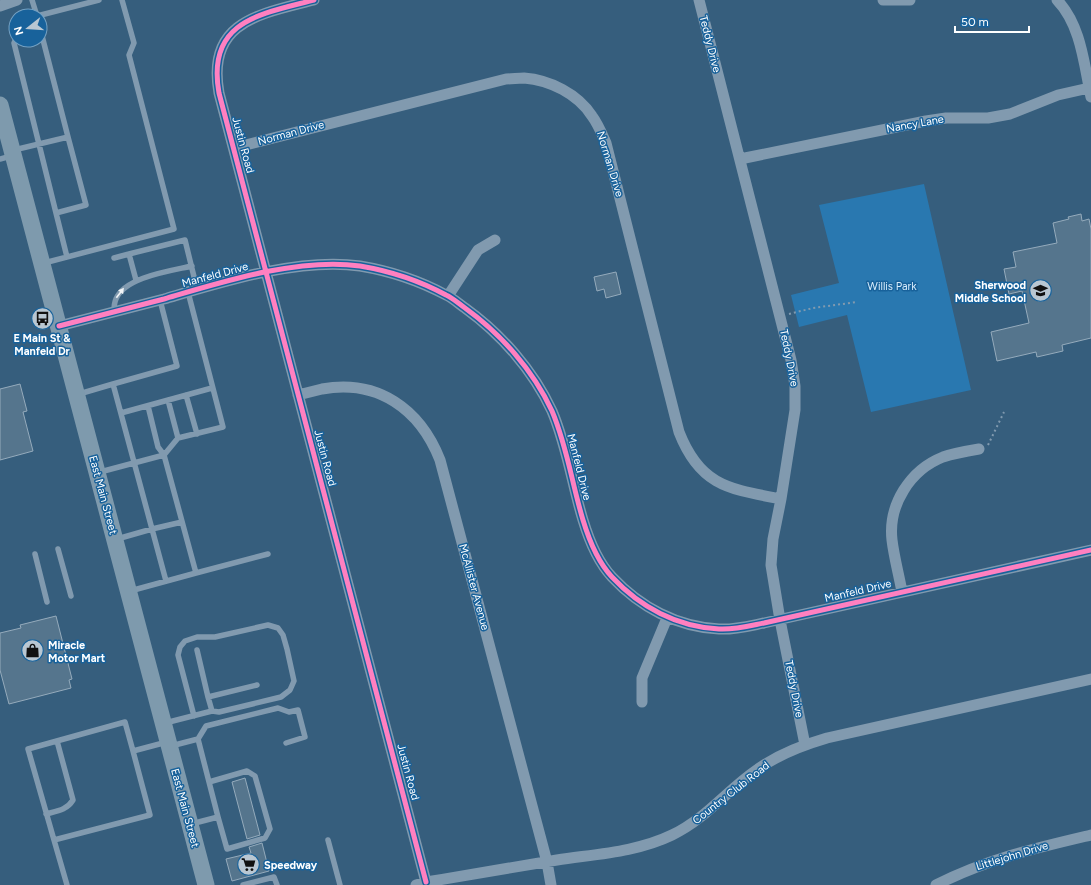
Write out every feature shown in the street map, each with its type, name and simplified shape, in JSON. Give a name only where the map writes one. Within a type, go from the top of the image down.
[{"type":"main road","name":"East Main Street","points":[[0,104],[9,155],[42,264],[206,885]]},
{"type":"street","points":[[0,6],[17,0]]},
{"type":"street","name":"Justin Road","points":[[314,0],[262,14],[250,19],[238,27],[227,40],[219,57],[216,80],[298,396],[421,884]]},
{"type":"street","name":"Teddy Drive","points":[[699,0],[791,360],[795,386],[795,410],[773,539],[771,565],[780,620],[805,745]]},
{"type":"street","points":[[883,0],[910,0]]},
{"type":"street","points":[[1057,0],[1067,11],[1073,23],[1090,92]]},
{"type":"street","name":"Norman Drive","points":[[234,148],[506,80],[523,78],[540,81],[567,92],[582,103],[592,115],[606,144],[679,432],[685,448],[701,469],[711,479],[726,487],[781,499]]},
{"type":"street","name":"Nancy Lane","points":[[740,159],[933,120],[946,118],[988,118],[1010,114],[1058,95],[1090,92]]},
{"type":"street","points":[[448,296],[478,250],[495,240]]},
{"type":"street","name":"Manfeld Drive","points":[[58,326],[266,272],[314,265],[359,266],[385,272],[411,280],[448,296],[484,322],[503,340],[541,389],[560,432],[583,522],[594,549],[611,576],[637,600],[656,613],[684,623],[720,629],[735,628],[780,620],[1091,550]]},
{"type":"street","name":"McAllister Avenue","points":[[298,396],[322,389],[355,388],[372,391],[401,406],[415,417],[434,444],[440,460],[547,862],[551,885]]},
{"type":"street","points":[[902,592],[892,539],[892,525],[897,501],[911,480],[920,470],[942,458],[979,449]]},
{"type":"street","points":[[642,702],[642,678],[667,618]]},
{"type":"street","name":"Country Club Road","points":[[421,884],[631,849],[659,841],[686,828],[708,812],[758,769],[805,745],[827,738],[1091,679]]},
{"type":"street","name":"Littlejohn Drive","points":[[936,885],[984,863],[1028,850],[1091,835]]},
{"type":"lane","points":[[48,13],[99,0]]},
{"type":"lane","points":[[42,264],[174,229],[129,55],[134,43],[122,0]]},
{"type":"lane","points":[[15,48],[67,257]]},
{"type":"lane","points":[[45,48],[86,205],[56,213]]},
{"type":"lane","points":[[9,155],[40,144],[68,137]]},
{"type":"lane","points":[[97,473],[164,455],[178,438],[223,427],[212,388],[193,291],[192,266],[185,240],[114,258]]},
{"type":"lane","points":[[129,254],[136,280]]},
{"type":"lane","points":[[114,312],[116,299],[125,287],[136,280],[192,266]]},
{"type":"lane","points":[[76,394],[177,366],[160,300]]},
{"type":"lane","points":[[113,384],[166,581]]},
{"type":"lane","points":[[121,413],[212,388]]},
{"type":"lane","points":[[186,395],[197,434]]},
{"type":"lane","points":[[168,400],[178,438]]},
{"type":"lane","points":[[148,406],[158,447],[164,455],[196,573]]},
{"type":"lane","points":[[114,539],[182,522]]},
{"type":"lane","points":[[58,549],[71,596]]},
{"type":"lane","points":[[36,554],[47,602]]},
{"type":"lane","points":[[128,591],[268,554]]},
{"type":"lane","points":[[163,724],[194,716],[212,711],[219,712],[281,696],[290,690],[294,681],[283,635],[278,628],[268,625],[215,637],[197,637],[185,641],[180,647],[178,656],[194,716]]},
{"type":"lane","points":[[196,650],[212,711]]},
{"type":"lane","points":[[208,697],[257,685]]},
{"type":"lane","points":[[209,782],[247,771],[255,776],[270,829],[266,838],[227,849],[218,817],[209,782],[198,739],[206,726],[278,708],[289,712],[298,710],[305,737],[286,743]]},
{"type":"lane","points":[[54,840],[150,815],[125,722],[28,749],[46,814],[67,885]]},
{"type":"lane","points":[[133,751],[198,739]]},
{"type":"lane","points":[[46,814],[64,809],[74,800],[57,741]]},
{"type":"lane","points":[[190,824],[218,817]]},
{"type":"lane","points":[[328,840],[340,885]]},
{"type":"lane","points":[[243,885],[274,877],[276,885]]},
{"type":"path","points":[[780,317],[813,308],[857,302]]},
{"type":"path","points":[[979,449],[988,445],[1004,412]]},
{"type":"green space","name":"Willis Park","points":[[924,184],[971,390],[871,412],[847,315],[799,327],[791,295],[839,283],[819,205]]},
{"type":"building","points":[[1081,214],[1082,221],[1089,219],[1091,229],[1091,338],[1062,345],[1063,351],[1037,357],[1036,352],[997,361],[991,332],[1029,323],[1022,291],[1009,294],[1004,269],[1016,267],[1013,252],[1057,243],[1053,223]]},
{"type":"building","points":[[616,272],[621,294],[606,298],[604,289],[597,291],[594,277]]},
{"type":"building","points":[[20,384],[27,411],[23,412],[33,451],[0,460],[0,389]]},
{"type":"building","name":"Miracle Motor Mart","points":[[56,616],[72,679],[69,680],[71,688],[9,704],[0,670],[0,633],[21,628],[20,625]]},
{"type":"building","points":[[245,778],[260,835],[247,839],[232,782]]},
{"type":"building","name":"Speedway","points":[[262,843],[269,871],[232,881],[226,859],[251,853],[249,847]]},
{"type":"cycle path","points":[[314,0],[275,10],[257,17],[241,25],[229,36],[221,50],[217,69],[219,93],[426,882]]},
{"type":"cycle path","points":[[59,326],[164,299],[211,285],[261,273],[312,265],[337,264],[360,266],[394,274],[426,285],[454,299],[491,329],[515,354],[535,381],[552,411],[557,424],[566,451],[585,528],[602,565],[612,577],[635,598],[660,614],[688,624],[719,629],[747,626],[1091,550]]},
{"type":"place","name":"Sherwood Middle School","points":[[1041,291]]},
{"type":"place","name":"E Main St & Manfeld Dr","points":[[42,318]]},
{"type":"place","name":"Miracle Motor Mart","points":[[33,651]]},
{"type":"place","name":"Speedway","points":[[248,865]]}]
